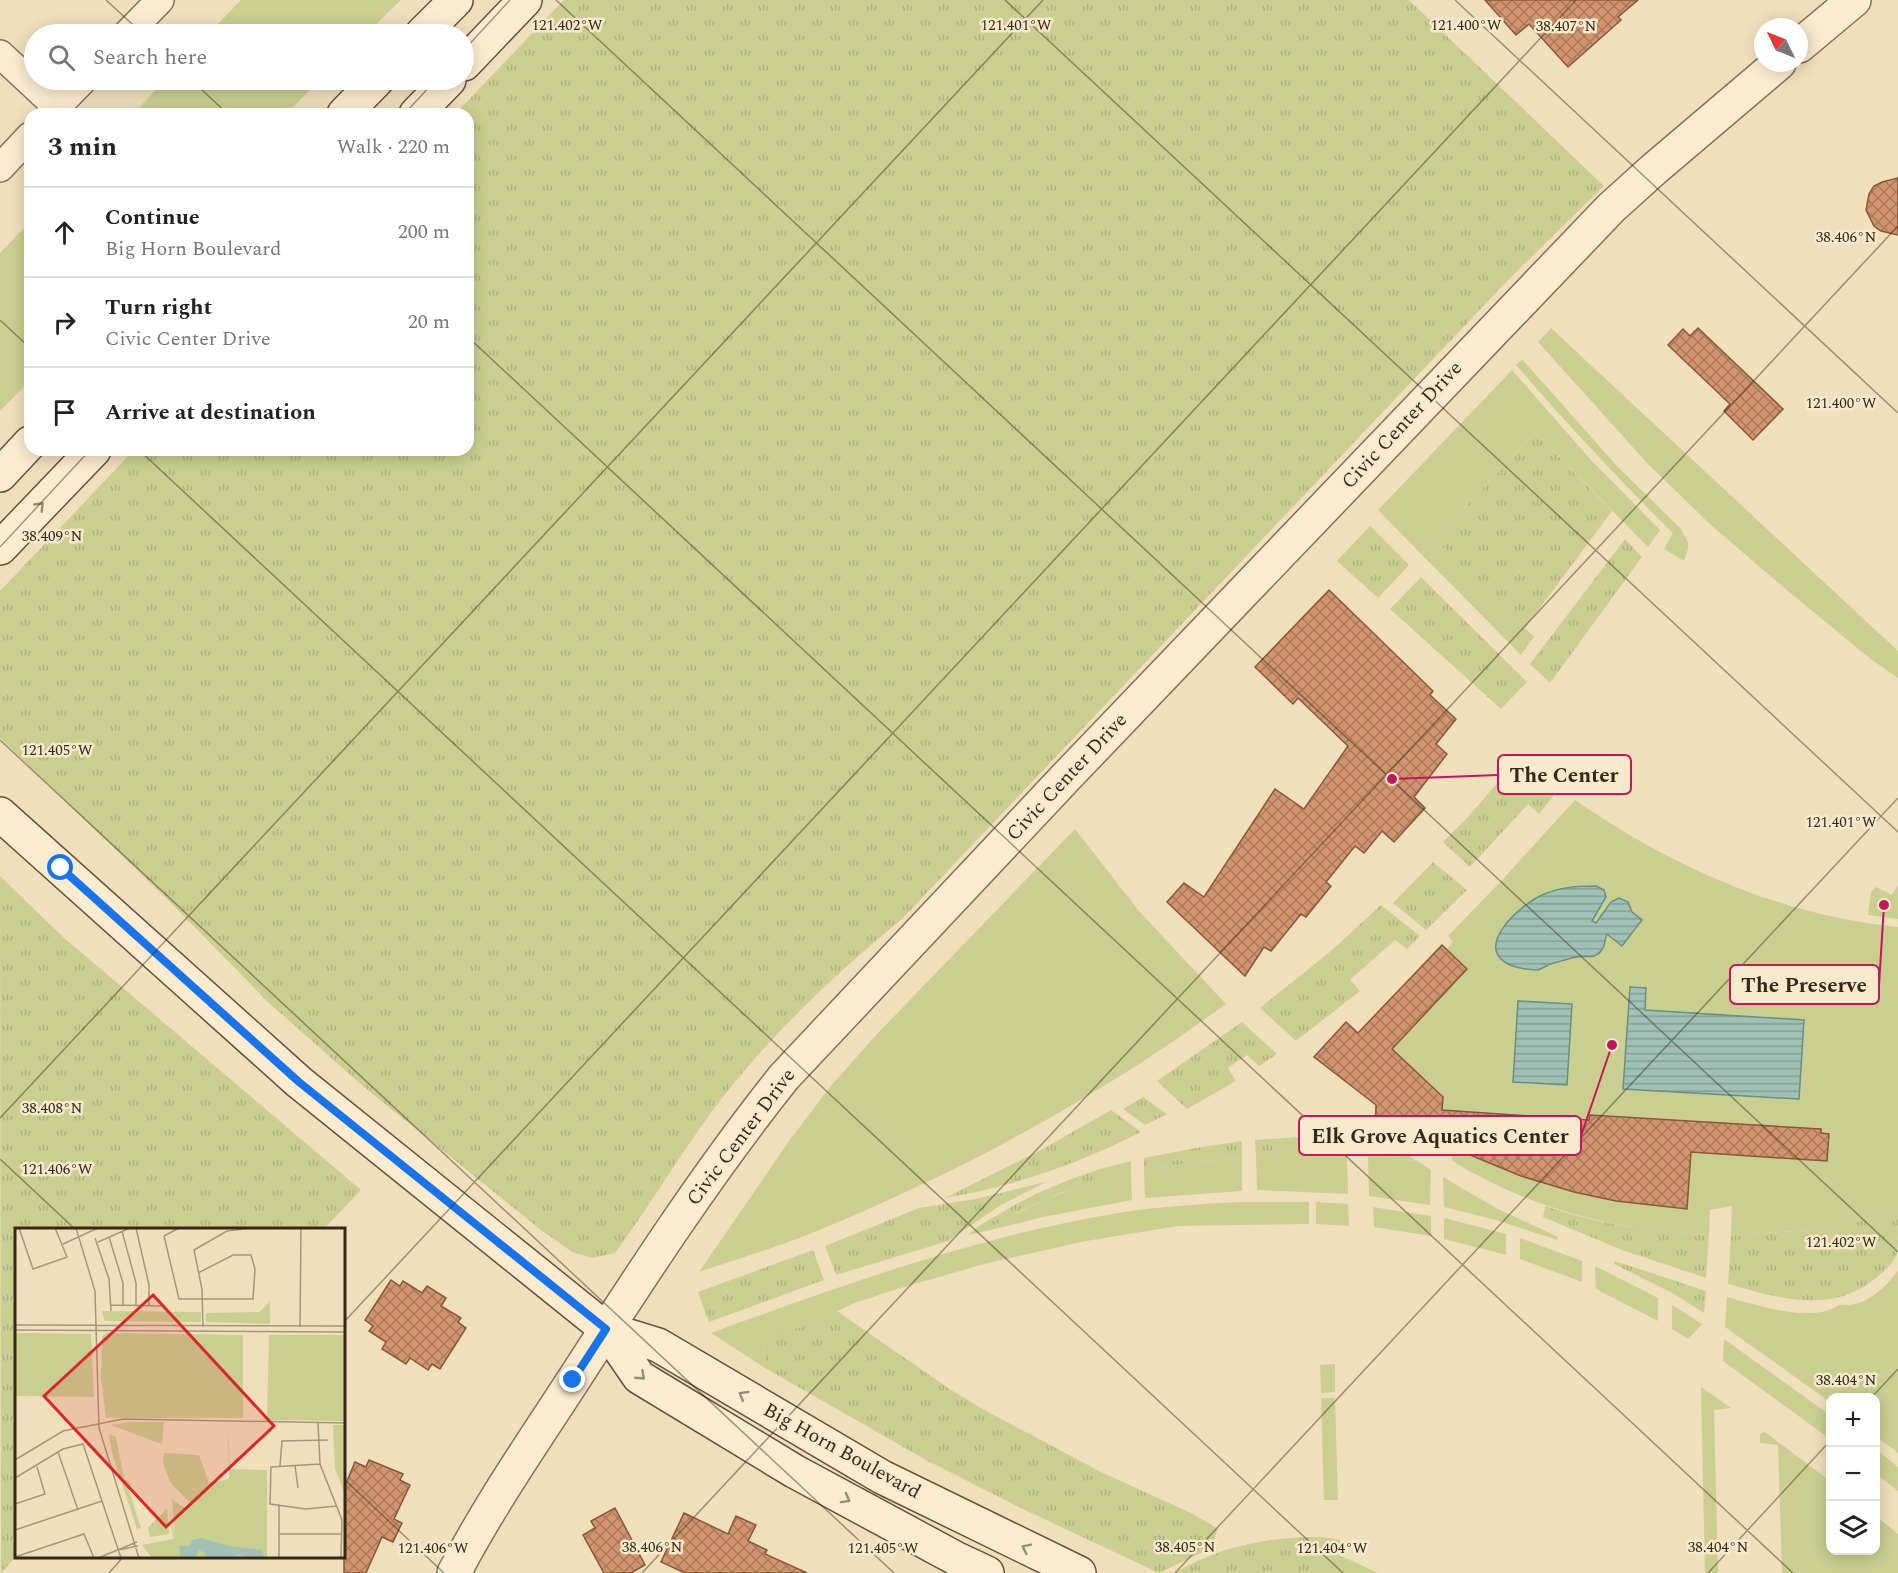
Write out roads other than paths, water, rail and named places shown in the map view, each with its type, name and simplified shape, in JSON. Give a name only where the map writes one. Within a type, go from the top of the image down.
[{"type":"main road","points":[[432,24],[456,0]]},
{"type":"main road","points":[[495,31],[507,0]]},
{"type":"main road","points":[[474,53],[525,0]]},
{"type":"main road","points":[[1808,38],[1854,0]]},
{"type":"main road","name":"Civic Center Drive","points":[[454,1573],[479,1525],[606,1329],[706,1180],[784,1077],[1069,774],[1603,217],[1653,170],[1768,72]]},
{"type":"main road","points":[[350,108],[367,90]]},
{"type":"main road","points":[[422,108],[439,90]]},
{"type":"main road","points":[[0,475],[24,449]]},
{"type":"main road","points":[[0,548],[88,456]]},
{"type":"main road","name":"Big Horn Boulevard","points":[[0,814],[299,1082],[606,1329],[639,1377],[794,1471],[987,1573]]},
{"type":"main road","name":"Big Horn Boulevard","points":[[606,1329],[658,1345],[882,1477],[1079,1573]]},
{"type":"street","points":[[137,24],[160,0]]},
{"type":"street","points":[[0,54],[24,79]]},
{"type":"street","points":[[34,90],[51,108]]},
{"type":"street","points":[[57,108],[74,90]]},
{"type":"street","points":[[0,168],[24,142]]},
{"type":"water","points":[[1596,886],[1604,890],[1606,897],[1592,921],[1596,923],[1611,902],[1619,898],[1628,902],[1632,912],[1642,920],[1622,946],[1607,934],[1603,949],[1598,954],[1576,957],[1537,970],[1510,965],[1499,957],[1496,948],[1498,937],[1513,916],[1523,907],[1555,890]]},
{"type":"water","points":[[1630,987],[1646,988],[1645,1010],[1804,1020],[1799,1099],[1623,1089]]},
{"type":"water","points":[[1518,1001],[1572,1004],[1567,1085],[1513,1082]]},
{"type":"place","name":"The Center","points":[[1392,779]]},
{"type":"place","name":"The Preserve","points":[[1884,905]]},
{"type":"place","name":"Elk Grove Aquatics Center","points":[[1612,1045]]}]
